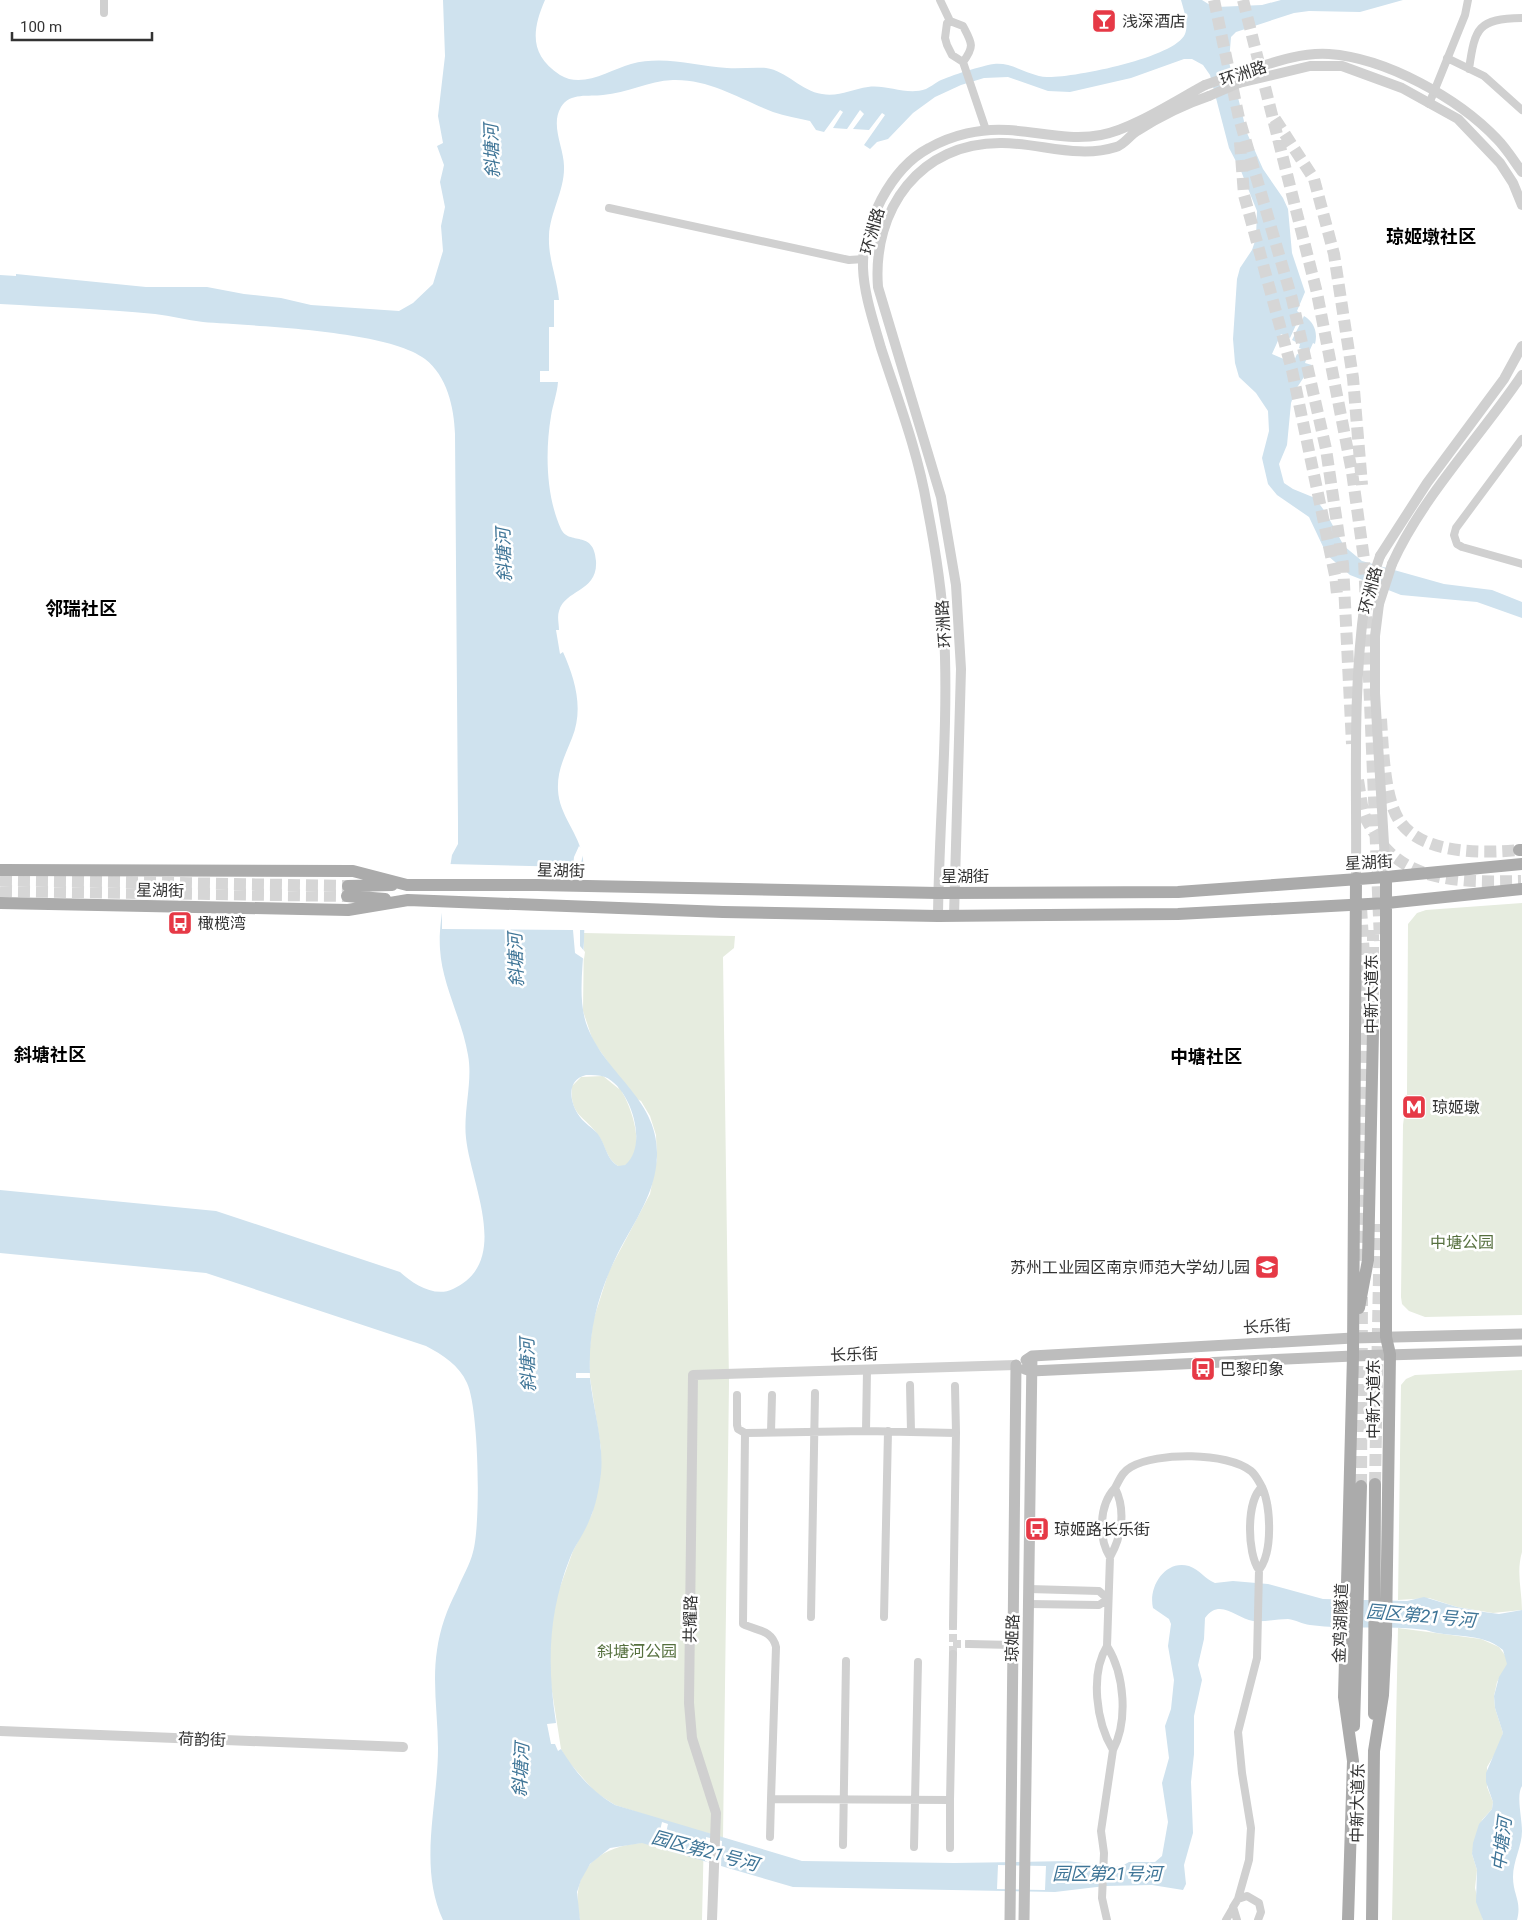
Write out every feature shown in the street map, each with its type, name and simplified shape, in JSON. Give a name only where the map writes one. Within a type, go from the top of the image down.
[{"type":"main road","name":"星湖街","points":[[1522,864],[1386,878],[1356,878],[1178,892],[938,893],[448,884],[407,885],[348,891],[408,900],[445,903],[723,912],[954,916],[1178,914],[1356,905],[1387,903],[1522,884]]},
{"type":"main road","name":"星湖街","points":[[0,870],[353,871],[407,885]]},
{"type":"main road","name":"中新大道东","points":[[1348,1920],[1352,1761],[1344,1697],[1344,1634],[1353,1356],[1356,878]]},
{"type":"main road","name":"中新大道东","points":[[1372,1920],[1374,1752],[1383,1695],[1387,1591],[1390,1354],[1386,1337],[1386,878]]},
{"type":"main road","name":"星湖街","points":[[0,903],[348,910],[408,900]]},
{"type":"main road","points":[[1353,1338],[1368,1260],[1373,1031]]},
{"type":"main road","name":"长乐街","points":[[1016,1366],[1032,1356],[1353,1338],[1522,1334]]},
{"type":"main road","name":"长乐街","points":[[1016,1366],[1032,1371],[1390,1354],[1522,1351]]},
{"type":"main road","name":"琼姬路","points":[[1024,1920],[1032,1356]]},
{"type":"main road","name":"琼姬路","points":[[1010,1920],[1016,1366]]},
{"type":"main road","name":"金鸡湖隧道","points":[[1374,1752],[1375,1484]]},
{"type":"main road","name":"金鸡湖隧道","points":[[1352,1761],[1361,1486]]},
{"type":"street","points":[[104,0],[104,13]]},
{"type":"street","points":[[940,0],[950,22],[963,26],[972,45],[964,64]]},
{"type":"street","points":[[1429,104],[1465,15],[1468,0]]},
{"type":"street","points":[[1470,69],[1478,30],[1489,20],[1522,18]]},
{"type":"street","points":[[950,22],[947,24],[945,38],[952,55],[964,64],[986,130]]},
{"type":"street","name":"环洲路","points":[[938,916],[946,679],[940,590],[926,500],[875,327],[865,286],[864,259],[874,214],[886,190],[908,164],[928,148],[956,136],[986,130],[1006,130],[1062,137],[1102,135],[1134,127],[1209,96],[1238,79],[1291,57],[1329,54],[1374,64],[1408,77],[1467,111],[1497,139],[1522,172]]},
{"type":"street","points":[[1447,58],[1484,76],[1522,110]]},
{"type":"street","name":"环洲路","points":[[954,916],[961,669],[956,585],[941,497],[878,287],[876,268],[881,233],[886,218],[902,191],[919,172],[940,158],[970,146],[1002,143],[1064,151],[1117,147],[1134,127],[1205,85],[1310,66],[1342,66],[1402,88],[1458,120],[1489,149],[1513,183],[1522,205]]},
{"type":"street","points":[[609,208],[849,260],[864,259]]},
{"type":"street","name":"环洲路","points":[[1356,878],[1358,758],[1356,688],[1365,601],[1380,556],[1427,483],[1504,379],[1522,346]]},
{"type":"street","name":"环洲路","points":[[1386,878],[1375,693],[1375,636],[1380,604],[1392,564],[1402,542],[1431,499],[1522,375]]},
{"type":"street","points":[[1522,439],[1456,528],[1454,535],[1457,544],[1462,547],[1522,564]]},
{"type":"street","name":"长乐街","points":[[693,1375],[1016,1366]]},
{"type":"street","points":[[866,1431],[867,1370]]},
{"type":"street","name":"共耀路","points":[[693,1375],[689,1703],[692,1738],[716,1813],[712,1920]]},
{"type":"street","points":[[910,1385],[911,1432]]},
{"type":"street","points":[[953,1626],[955,1386]]},
{"type":"street","points":[[811,1617],[815,1393]]},
{"type":"street","points":[[771,1432],[772,1394]]},
{"type":"street","points":[[737,1395],[737,1425],[744,1434],[866,1431],[956,1433]]},
{"type":"street","points":[[884,1617],[888,1431]]},
{"type":"street","points":[[744,1434],[743,1624],[768,1633],[774,1639],[776,1647],[770,1837]]},
{"type":"street","points":[[1110,1557],[1104,1548],[1102,1526],[1107,1503],[1110,1493],[1116,1488],[1124,1472],[1137,1464],[1170,1458],[1201,1457],[1227,1461],[1250,1470],[1262,1487],[1269,1505],[1269,1520],[1265,1558],[1259,1574],[1257,1658],[1238,1732],[1242,1773],[1251,1828],[1249,1860],[1238,1899],[1226,1920]]},
{"type":"street","points":[[1259,1574],[1252,1558],[1251,1524],[1254,1498],[1262,1487]]},
{"type":"street","points":[[1112,1750],[1106,1739],[1099,1705],[1099,1669],[1101,1657],[1107,1646],[1110,1557],[1117,1546],[1122,1522],[1120,1497],[1116,1488]]},
{"type":"street","points":[[1029,1589],[1099,1591],[1108,1600]]},
{"type":"street","points":[[1029,1604],[1099,1605],[1108,1600]]},
{"type":"street","points":[[969,1644],[1013,1645]]},
{"type":"street","points":[[1107,1646],[1114,1656],[1118,1670],[1121,1704],[1119,1737],[1112,1750],[1103,1810],[1102,1898],[1107,1920]]},
{"type":"street","points":[[950,1848],[953,1654]]},
{"type":"street","points":[[843,1845],[846,1661]]},
{"type":"street","points":[[914,1847],[918,1662]]},
{"type":"street","name":"荷韵街","points":[[0,1731],[403,1747]]},
{"type":"street","points":[[771,1799],[950,1800]]},
{"type":"street","points":[[1238,1899],[1247,1896],[1256,1899],[1261,1907],[1258,1920]]},
{"type":"street","points":[[1234,1907],[1237,1920]]},
{"type":"green space","name":"中塘公园","points":[[1522,903],[1522,1315],[1425,1317],[1409,1311],[1402,1304],[1401,1297],[1403,1125],[1407,1094],[1408,924],[1417,913],[1426,910]]},
{"type":"green space","name":"斜塘河公园","points":[[584,933],[735,936],[734,948],[723,957],[729,1383],[723,1838],[704,1832],[702,1920],[580,1920],[579,1888],[583,1876],[599,1856],[625,1845],[641,1843],[646,1815],[615,1805],[595,1792],[567,1760],[561,1749],[549,1672],[549,1646],[556,1598],[573,1551],[592,1514],[600,1474],[601,1449],[590,1378],[589,1354],[593,1321],[609,1271],[650,1194],[657,1159],[656,1135],[650,1116],[641,1101],[622,1092],[634,1121],[636,1144],[634,1155],[629,1162],[620,1167],[609,1157],[601,1139],[575,1110],[573,1104],[572,1086],[581,1077],[603,1076],[619,1089],[608,1062],[593,1041],[583,1011]]},
{"type":"green space","points":[[1522,1370],[1522,1552],[1519,1574],[1522,1610],[1493,1613],[1457,1607],[1429,1598],[1398,1600],[1401,1385],[1406,1379],[1415,1375]]},
{"type":"green space","points":[[1398,1628],[1481,1639],[1499,1647],[1507,1658],[1507,1666],[1497,1682],[1494,1696],[1495,1708],[1503,1733],[1499,1747],[1487,1767],[1487,1787],[1493,1802],[1492,1809],[1482,1820],[1472,1854],[1477,1870],[1475,1888],[1483,1920],[1392,1920]]},
{"type":"water","points":[[443,0],[545,0],[536,32],[538,50],[550,67],[569,79],[578,80],[596,77],[631,64],[667,61],[727,68],[766,68],[781,73],[807,89],[828,95],[875,87],[919,91],[950,76],[994,64],[1008,65],[1047,77],[1099,70],[1144,58],[1177,43],[1185,34],[1185,13],[1181,0],[1202,0],[1217,7],[1262,5],[1281,0],[1403,0],[1360,12],[1309,11],[1294,13],[1236,32],[1231,37],[1229,62],[1247,133],[1263,169],[1283,198],[1288,209],[1292,253],[1305,292],[1297,311],[1301,314],[1290,338],[1281,334],[1272,354],[1293,363],[1297,354],[1307,357],[1305,363],[1312,365],[1296,389],[1291,403],[1287,445],[1279,464],[1284,483],[1315,498],[1326,513],[1344,546],[1362,561],[1444,584],[1492,590],[1522,602],[1522,618],[1477,602],[1401,595],[1350,575],[1327,555],[1309,517],[1277,495],[1268,484],[1262,458],[1269,431],[1268,411],[1256,393],[1239,377],[1235,363],[1233,339],[1237,279],[1240,268],[1252,250],[1256,238],[1257,211],[1241,171],[1229,148],[1210,75],[1203,65],[1192,59],[1184,59],[1131,78],[1070,92],[1048,91],[1008,77],[984,78],[961,85],[935,97],[913,113],[888,139],[877,142],[870,149],[864,145],[885,115],[882,113],[869,130],[853,129],[864,114],[860,110],[847,129],[833,128],[843,112],[840,110],[824,132],[816,130],[810,121],[773,112],[712,86],[687,81],[655,82],[612,94],[575,97],[569,99],[561,107],[558,114],[557,129],[564,175],[549,236],[559,300],[554,300],[554,327],[549,327],[549,371],[540,371],[540,382],[558,382],[548,444],[548,474],[556,516],[565,534],[586,541],[591,545],[596,561],[592,579],[562,604],[558,613],[559,630],[556,630],[560,654],[563,652],[571,673],[578,705],[576,727],[560,770],[558,790],[562,808],[578,840],[583,858],[584,941],[582,1003],[586,1023],[594,1041],[605,1058],[640,1102],[649,1118],[655,1136],[657,1156],[656,1170],[648,1195],[611,1267],[600,1296],[591,1341],[590,1373],[576,1373],[576,1378],[590,1378],[602,1462],[594,1509],[570,1558],[557,1599],[551,1639],[551,1680],[556,1723],[547,1724],[551,1744],[555,1744],[558,1751],[561,1749],[578,1774],[591,1787],[615,1805],[802,1861],[954,1863],[1068,1861],[1112,1867],[1122,1866],[1129,1862],[1155,1862],[1162,1856],[1168,1822],[1162,1783],[1169,1758],[1165,1726],[1171,1709],[1174,1680],[1168,1646],[1171,1624],[1169,1619],[1153,1608],[1152,1600],[1156,1584],[1160,1576],[1166,1571],[1180,1565],[1189,1566],[1215,1583],[1233,1581],[1268,1584],[1323,1599],[1407,1601],[1424,1597],[1457,1607],[1499,1614],[1522,1610],[1522,1786],[1519,1801],[1522,1831],[1513,1877],[1518,1903],[1517,1920],[1483,1920],[1476,1902],[1477,1870],[1472,1854],[1473,1843],[1479,1824],[1492,1809],[1493,1802],[1486,1782],[1486,1773],[1503,1733],[1495,1708],[1494,1696],[1499,1677],[1507,1664],[1503,1650],[1485,1640],[1426,1630],[1324,1626],[1288,1619],[1253,1621],[1223,1609],[1217,1609],[1205,1618],[1204,1639],[1198,1665],[1202,1680],[1194,1716],[1194,1754],[1191,1782],[1193,1833],[1184,1865],[1186,1884],[1183,1890],[1152,1885],[1105,1886],[1055,1892],[793,1887],[642,1843],[610,1848],[590,1864],[577,1892],[580,1920],[443,1920],[436,1899],[430,1857],[438,1748],[435,1687],[436,1662],[438,1642],[444,1619],[472,1557],[476,1538],[478,1493],[474,1416],[471,1396],[464,1377],[450,1361],[426,1346],[206,1273],[0,1253],[0,1190],[216,1211],[400,1272],[411,1281],[432,1291],[439,1292],[453,1289],[471,1277],[481,1261],[484,1242],[484,1221],[469,1157],[465,1128],[469,1075],[468,1055],[444,976],[440,949],[440,927],[452,855],[458,844],[455,434],[451,403],[444,383],[433,366],[407,349],[352,336],[319,331],[203,322],[155,314],[0,304],[0,275],[16,276],[16,274],[146,287],[207,287],[281,298],[311,305],[399,311],[413,303],[433,284],[443,251],[441,226],[445,207],[440,182],[444,165],[437,146],[443,143],[438,116],[445,56]],"holes":[[[586,1075],[598,1075],[614,1083],[629,1105],[634,1118],[636,1145],[632,1156],[625,1165],[618,1166],[614,1163],[600,1137],[582,1119],[574,1106],[571,1093],[572,1087],[579,1078]]]},
{"type":"water","points":[[1304,316],[1310,321],[1315,331],[1315,344],[1313,343],[1309,352],[1299,348],[1300,344],[1292,340]]},
{"type":"pier","points":[[579,846],[584,851],[580,867],[585,867],[586,930],[580,930],[580,946],[585,952],[584,959],[575,953],[573,930],[442,929],[442,909],[448,864],[573,867],[574,857]]},
{"type":"pier","points":[[662,1822],[668,1824],[662,1850],[656,1848]]},
{"type":"pier","points":[[706,1837],[722,1841],[721,1867],[705,1861]]},
{"type":"pier","points":[[998,1865],[1046,1866],[1045,1890],[997,1889]]},
{"type":"tunnel","points":[[1214,0],[1239,118],[1292,299],[1326,449],[1343,564],[1352,744]]},
{"type":"tunnel","points":[[1243,0],[1317,293],[1352,472],[1364,559],[1380,941]]},
{"type":"tunnel","points":[[1275,119],[1314,179],[1334,254],[1353,378],[1362,485]]},
{"type":"tunnel","points":[[1240,142],[1244,195],[1292,370],[1335,575],[1337,594]]},
{"type":"tunnel","points":[[1381,719],[1385,773],[1391,801],[1401,823],[1425,841],[1456,850],[1489,852],[1519,850]]},
{"type":"tunnel","points":[[1358,780],[1363,810],[1367,821],[1386,849],[1401,862],[1419,871],[1438,877],[1458,880],[1521,881]]},
{"type":"tunnel","points":[[0,880],[348,886]]},
{"type":"tunnel","points":[[0,891],[347,896]]},
{"type":"tunnel","points":[[1361,907],[1364,957],[1362,1262]]},
{"type":"tunnel","points":[[1373,930],[1373,1031]]},
{"type":"tunnel","points":[[1375,1484],[1380,1224]]},
{"type":"tunnel","points":[[1361,1486],[1362,1297]]},
{"type":"tunnel","points":[[953,1626],[953,1654]]},
{"type":"tunnel","points":[[953,1644],[969,1644]]},
{"type":"place","name":"浅深酒店","points":[[1104,21]]},
{"type":"place","name":"橄榄湾","points":[[180,923]]},
{"type":"place","name":"琼姬墩","points":[[1414,1107]]},
{"type":"place","name":"苏州工业园区南京师范大学幼儿园","points":[[1267,1267]]},
{"type":"place","name":"巴黎印象","points":[[1203,1369]]},
{"type":"place","name":"琼姬路长乐街","points":[[1037,1529]]},
{"type":"district","name":"琼姬墩社区","points":[[1431,237]]},
{"type":"district","name":"邻瑞社区","points":[[81,609]]},
{"type":"district","name":"斜塘社区","points":[[50,1055]]},
{"type":"district","name":"中塘社区","points":[[1206,1057]]},
{"type":"water label","name":"斜塘河","points":[[492,151]]},
{"type":"water label","name":"斜塘河","points":[[504,555]]},
{"type":"water label","name":"斜塘河","points":[[516,960]]},
{"type":"water label","name":"斜塘河","points":[[528,1365]]},
{"type":"water label","name":"园区第21号河","points":[[1421,1616]]},
{"type":"water label","name":"斜塘河","points":[[521,1770]]},
{"type":"water label","name":"中塘河","points":[[1502,1844]]},
{"type":"water label","name":"园区第21号河","points":[[705,1851]]},
{"type":"water label","name":"园区第21号河","points":[[1107,1874]]}]
